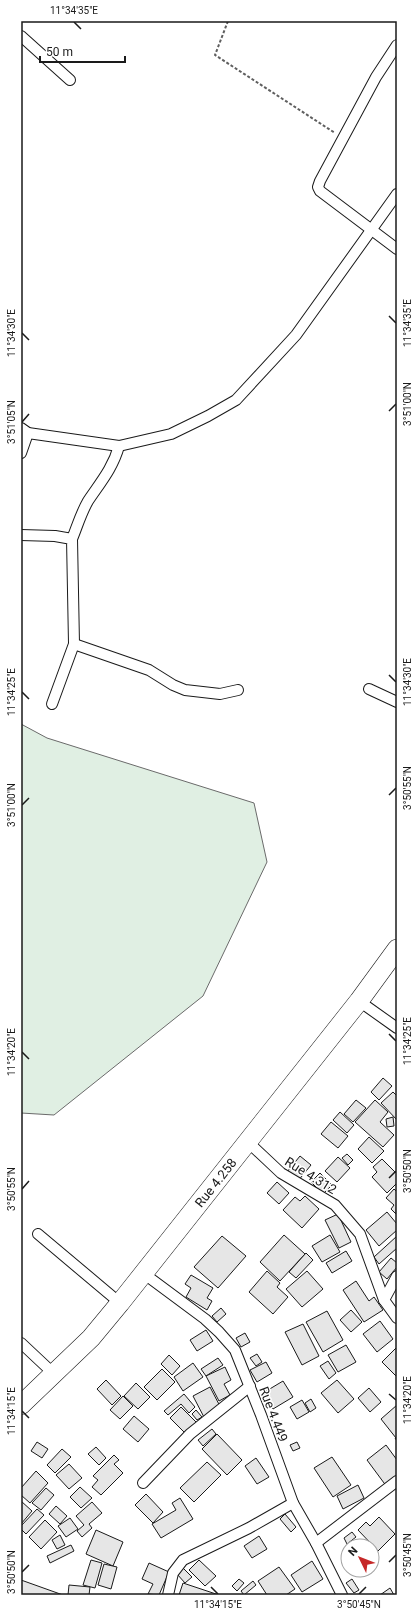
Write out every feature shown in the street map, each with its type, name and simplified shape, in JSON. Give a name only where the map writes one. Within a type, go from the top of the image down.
[{"type":"highway","name":"Rue 4.258","points":[[21,1405],[91,1338],[120,1303],[359,1001],[397,949]]},
{"type":"street","points":[[21,36],[70,80]]},
{"type":"street","points":[[397,45],[376,77],[320,180],[318,187],[320,191],[371,231],[397,249]]},
{"type":"street","points":[[21,453],[24,431],[119,446],[171,434],[236,400],[296,335],[397,194]]},
{"type":"street","points":[[52,704],[74,644],[72,539],[87,503],[115,460],[119,446]]},
{"type":"street","points":[[21,535],[55,536],[72,539]]},
{"type":"street","points":[[74,644],[149,670],[173,685],[185,690],[220,694],[238,690]]},
{"type":"street","points":[[369,689],[397,702]]},
{"type":"street","points":[[359,1001],[397,1028]]},
{"type":"street","name":"Rue 4.312","points":[[248,1142],[281,1173],[335,1205],[360,1234],[384,1300],[397,1318]]},
{"type":"street","points":[[38,1234],[120,1303]]},
{"type":"street","name":"Rue 4.449","points":[[143,1273],[205,1319],[235,1350],[250,1386],[293,1503],[316,1542],[342,1595]]},
{"type":"street","points":[[384,1300],[397,1276]]},
{"type":"street","points":[[21,1343],[54,1374]]},
{"type":"street","points":[[143,1483],[190,1434],[250,1386]]},
{"type":"street","points":[[316,1542],[397,1481]]},
{"type":"street","points":[[168,1595],[173,1574],[177,1566],[183,1560],[249,1528],[293,1503]]},
{"type":"path","points":[[228,21],[215,55],[343,138]]},
{"type":"green space","points":[[21,724],[47,738],[254,803],[267,862],[203,996],[54,1115],[21,1113]]},
{"type":"building","points":[[383,1078],[392,1086],[379,1100],[371,1092]]},
{"type":"building","points":[[393,1092],[397,1096],[397,1120],[381,1103]]},
{"type":"building","points":[[356,1100],[366,1108],[353,1122],[344,1114]]},
{"type":"building","points":[[375,1100],[388,1112],[380,1122],[394,1135],[383,1147],[355,1122]]},
{"type":"building","points":[[340,1112],[354,1125],[347,1133],[333,1120]]},
{"type":"building","points":[[393,1117],[394,1126],[387,1127],[386,1119]]},
{"type":"building","points":[[331,1122],[348,1136],[338,1148],[321,1134]]},
{"type":"building","points":[[369,1137],[384,1151],[372,1163],[358,1149]]},
{"type":"building","points":[[347,1154],[353,1160],[348,1165],[342,1158]]},
{"type":"building","points":[[300,1156],[311,1165],[298,1181],[287,1172]]},
{"type":"building","points":[[338,1157],[350,1168],[337,1182],[325,1171]]},
{"type":"building","points":[[382,1159],[397,1174],[397,1183],[387,1193],[372,1177],[377,1172],[373,1167]]},
{"type":"building","points":[[320,1173],[332,1185],[323,1194],[311,1182]]},
{"type":"building","points":[[277,1182],[289,1193],[279,1204],[267,1193]]},
{"type":"building","points":[[394,1189],[397,1192],[396,1214],[391,1209],[394,1205],[386,1198]]},
{"type":"building","points":[[305,1196],[319,1209],[302,1228],[283,1210],[295,1197],[300,1201]]},
{"type":"building","points":[[387,1212],[397,1224],[397,1230],[379,1246],[366,1230]]},
{"type":"building","points":[[338,1214],[351,1242],[339,1248],[325,1220]]},
{"type":"building","points":[[284,1235],[305,1254],[280,1281],[260,1262]]},
{"type":"building","points":[[330,1235],[340,1252],[322,1262],[312,1246]]},
{"type":"building","points":[[222,1236],[246,1256],[218,1288],[194,1267]]},
{"type":"building","points":[[397,1236],[397,1248],[379,1264],[374,1257]]},
{"type":"building","points":[[346,1251],[352,1261],[332,1273],[326,1263]]},
{"type":"building","points":[[306,1253],[313,1260],[296,1278],[289,1272]]},
{"type":"building","points":[[391,1258],[397,1263],[397,1267],[387,1279],[379,1272]]},
{"type":"building","points":[[267,1271],[280,1283],[277,1287],[288,1297],[273,1314],[249,1292]]},
{"type":"building","points":[[307,1271],[323,1289],[302,1307],[286,1289]]},
{"type":"building","points":[[191,1275],[213,1288],[207,1298],[212,1301],[207,1310],[186,1297],[191,1288],[185,1284]]},
{"type":"building","points":[[356,1281],[369,1301],[374,1297],[383,1310],[364,1322],[343,1290]]},
{"type":"building","points":[[221,1308],[226,1314],[217,1322],[212,1316]]},
{"type":"building","points":[[351,1310],[362,1322],[351,1332],[340,1320]]},
{"type":"building","points":[[327,1311],[343,1340],[323,1352],[306,1322]]},
{"type":"building","points":[[380,1321],[393,1339],[377,1352],[363,1334]]},
{"type":"building","points":[[303,1324],[319,1356],[302,1365],[285,1332]]},
{"type":"building","points":[[206,1330],[213,1341],[197,1351],[190,1340]]},
{"type":"building","points":[[245,1333],[250,1342],[241,1347],[236,1338]]},
{"type":"building","points":[[346,1345],[356,1362],[338,1372],[328,1355]]},
{"type":"building","points":[[397,1347],[397,1377],[382,1362]]},
{"type":"building","points":[[257,1354],[262,1362],[256,1366],[250,1358]]},
{"type":"building","points":[[169,1355],[180,1366],[172,1375],[161,1364]]},
{"type":"building","points":[[218,1358],[223,1365],[206,1376],[201,1369]]},
{"type":"building","points":[[328,1361],[336,1373],[329,1379],[320,1366]]},
{"type":"building","points":[[266,1362],[272,1373],[257,1382],[250,1370]]},
{"type":"building","points":[[193,1363],[203,1377],[183,1391],[174,1377]]},
{"type":"building","points":[[225,1367],[231,1380],[224,1384],[230,1395],[219,1401],[206,1376]]},
{"type":"building","points":[[162,1369],[175,1382],[157,1400],[144,1387]]},
{"type":"building","points":[[106,1380],[121,1396],[112,1405],[97,1389]]},
{"type":"building","points":[[337,1380],[354,1399],[338,1413],[321,1393]]},
{"type":"building","points":[[283,1381],[293,1397],[273,1409],[263,1393]]},
{"type":"building","points":[[136,1383],[150,1397],[138,1409],[124,1396]]},
{"type":"building","points":[[210,1387],[223,1412],[206,1421],[193,1396]]},
{"type":"building","points":[[369,1388],[381,1402],[370,1412],[358,1398]]},
{"type":"building","points":[[184,1394],[195,1407],[189,1413],[181,1404],[168,1415],[164,1411]]},
{"type":"building","points":[[123,1396],[133,1406],[120,1419],[110,1410]]},
{"type":"building","points":[[311,1399],[316,1408],[310,1412],[305,1403]]},
{"type":"building","points":[[302,1400],[309,1412],[297,1419],[290,1407]]},
{"type":"building","points":[[397,1405],[397,1441],[381,1419]]},
{"type":"building","points":[[181,1407],[197,1423],[186,1434],[170,1418]]},
{"type":"building","points":[[196,1410],[202,1417],[197,1420],[192,1414]]},
{"type":"building","points":[[134,1416],[149,1429],[138,1442],[123,1429]]},
{"type":"building","points":[[212,1429],[216,1434],[203,1446],[198,1440]]},
{"type":"building","points":[[217,1434],[242,1460],[227,1475],[202,1449]]},
{"type":"building","points":[[37,1442],[48,1449],[42,1458],[31,1451]]},
{"type":"building","points":[[297,1442],[300,1448],[293,1451],[290,1445]]},
{"type":"building","points":[[386,1445],[397,1460],[397,1480],[387,1487],[367,1460]]},
{"type":"building","points":[[96,1447],[106,1458],[99,1465],[88,1454]]},
{"type":"building","points":[[62,1449],[71,1457],[55,1473],[47,1465]]},
{"type":"building","points":[[114,1455],[119,1460],[114,1464],[123,1473],[101,1495],[92,1487],[98,1480],[93,1476]]},
{"type":"building","points":[[332,1457],[351,1485],[333,1497],[314,1468]]},
{"type":"building","points":[[256,1458],[269,1477],[257,1484],[245,1466]]},
{"type":"building","points":[[207,1462],[221,1475],[194,1502],[180,1488]]},
{"type":"building","points":[[69,1464],[82,1478],[69,1489],[56,1475]]},
{"type":"building","points":[[36,1471],[48,1483],[30,1503],[21,1495],[21,1488]]},
{"type":"building","points":[[358,1485],[364,1498],[343,1509],[337,1496]]},
{"type":"building","points":[[80,1487],[92,1498],[81,1508],[70,1497]]},
{"type":"building","points":[[46,1488],[54,1495],[41,1510],[32,1503]]},
{"type":"building","points":[[146,1494],[163,1512],[153,1523],[135,1505]]},
{"type":"building","points":[[180,1498],[193,1519],[161,1538],[152,1524],[176,1510],[172,1503]]},
{"type":"building","points":[[21,1501],[32,1511],[21,1524]]},
{"type":"building","points":[[92,1502],[102,1513],[89,1524],[92,1528],[82,1537],[77,1531],[84,1525],[76,1516]]},
{"type":"building","points":[[56,1506],[67,1516],[60,1524],[49,1514]]},
{"type":"building","points":[[37,1509],[44,1515],[26,1534],[21,1529],[21,1526]]},
{"type":"building","points":[[285,1514],[296,1527],[291,1532],[280,1519]]},
{"type":"building","points":[[379,1517],[395,1534],[380,1549],[380,1538],[366,1538],[358,1530],[366,1522],[370,1526]]},
{"type":"building","points":[[70,1518],[78,1529],[66,1537],[58,1526]]},
{"type":"building","points":[[45,1520],[57,1532],[41,1549],[29,1537]]},
{"type":"building","points":[[96,1530],[123,1542],[113,1566],[86,1554]]},
{"type":"building","points":[[352,1532],[356,1537],[355,1538],[344,1538]]},
{"type":"building","points":[[60,1535],[65,1545],[57,1549],[52,1540]]},
{"type":"building","points":[[259,1536],[267,1549],[252,1558],[244,1546]]},
{"type":"building","points":[[71,1545],[74,1551],[50,1563],[47,1556]]},
{"type":"building","points":[[91,1560],[102,1563],[95,1588],[83,1585]]},
{"type":"building","points":[[199,1560],[216,1576],[205,1586],[189,1570]]},
{"type":"building","points":[[312,1561],[323,1579],[302,1592],[291,1575]]},
{"type":"building","points":[[149,1563],[169,1572],[159,1595],[148,1594],[153,1584],[142,1579]]},
{"type":"building","points":[[104,1564],[117,1567],[111,1589],[98,1585]]},
{"type":"building","points":[[279,1567],[295,1589],[286,1595],[267,1595],[258,1581]]},
{"type":"building","points":[[183,1568],[192,1577],[185,1583],[177,1574]]},
{"type":"building","points":[[239,1579],[244,1583],[237,1591],[232,1586]]},
{"type":"building","points":[[352,1579],[359,1590],[354,1593],[346,1583]]},
{"type":"building","points":[[21,1580],[63,1595],[21,1595]]},
{"type":"building","points":[[253,1581],[256,1585],[244,1595],[241,1591]]},
{"type":"building","points":[[183,1583],[219,1595],[179,1595]]},
{"type":"building","points":[[69,1585],[90,1587],[89,1595],[68,1595]]},
{"type":"building","points":[[390,1588],[394,1595],[380,1595]]}]
